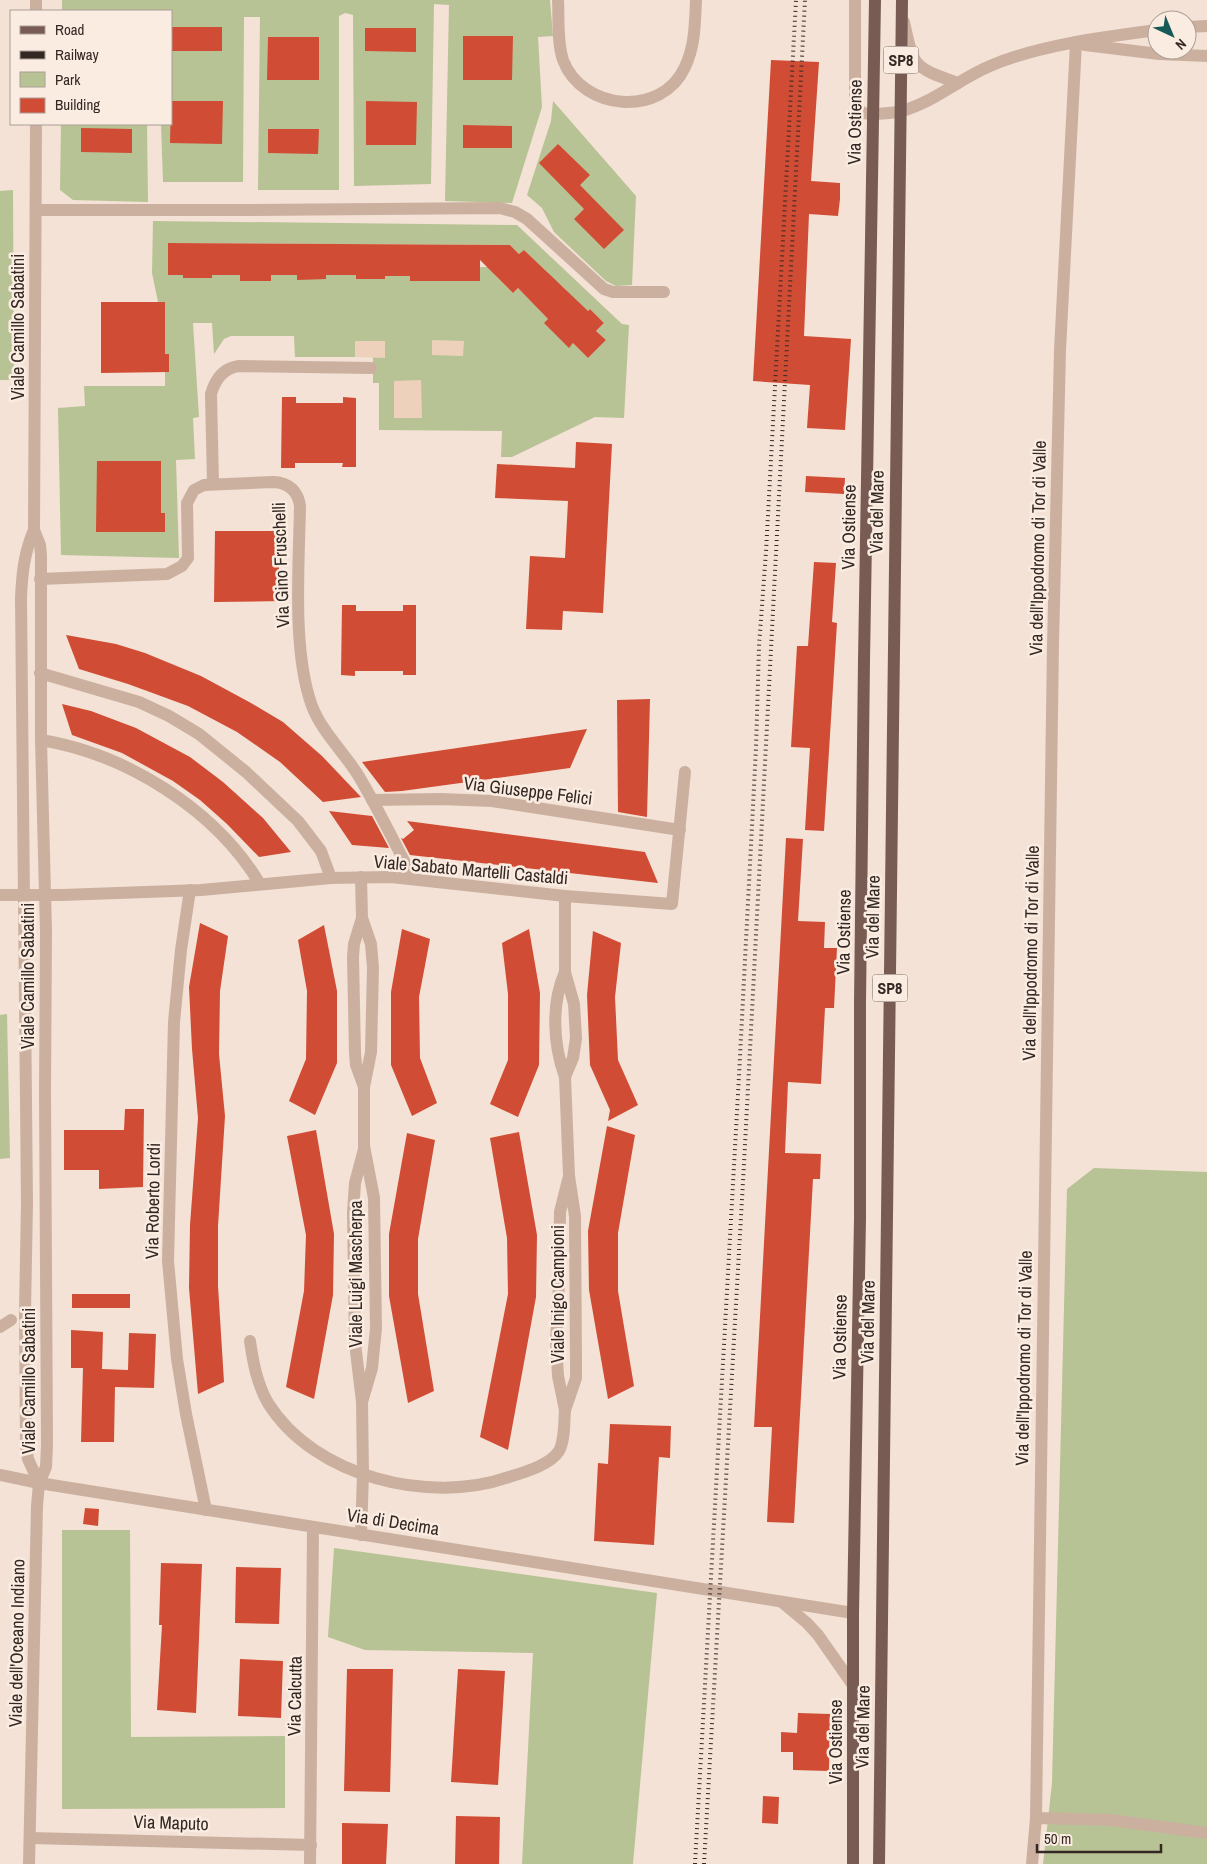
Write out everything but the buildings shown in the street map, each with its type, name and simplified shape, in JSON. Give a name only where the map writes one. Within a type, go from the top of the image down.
[{"type":"main road","name":"Via Ostiense","points":[[853,1864],[853,1613],[860,1228],[860,960],[875,0]]},
{"type":"main road","name":"Via del Mare","points":[[879,1864],[894,506],[902,4]]},
{"type":"street","points":[[558,0],[560,49],[564,62],[571,74],[579,83],[596,95],[625,103],[644,100],[660,94],[671,86],[685,68],[693,41],[696,0]]},
{"type":"street","points":[[855,0],[854,102],[856,107],[862,112],[873,114],[901,112],[932,98],[991,65],[1026,54],[1076,43],[1147,32]]},
{"type":"street","points":[[902,4],[910,50],[915,61],[929,73],[958,82]]},
{"type":"street","points":[[1076,43],[1152,53],[1207,56]]},
{"type":"street","name":"Via dell'Ippodromo di Tor di Valle","points":[[1032,1864],[1036,1818],[1053,645],[1060,350],[1076,43]]},
{"type":"street","name":"Viale Camillo Sabatini","points":[[36,125],[34,530],[40,545],[41,555],[40,673],[45,895],[47,1445],[46,1467],[39,1483]]},
{"type":"street","points":[[36,210],[500,208],[515,212],[528,219],[604,289],[613,292],[664,292]]},
{"type":"street","points":[[214,484],[211,394],[215,383],[228,369],[239,366],[372,368]]},
{"type":"street","name":"Via Gino Fruschelli","points":[[40,579],[167,574],[173,572],[186,562],[188,558],[188,499],[197,488],[214,484],[278,482],[292,488],[298,497],[300,506],[301,642],[308,694],[320,723],[356,772],[413,878]]},
{"type":"street","name":"Viale Camillo Sabatini","points":[[34,530],[24,558],[21,598],[26,896],[28,1202],[25,1312],[26,1446],[28,1459],[39,1483]]},
{"type":"street","points":[[40,673],[139,702],[169,716],[199,734],[246,772],[298,821],[321,851],[331,878]]},
{"type":"street","points":[[41,740],[66,745],[105,758],[169,793],[196,812],[217,831],[240,856],[260,884]]},
{"type":"street","name":"Viale Sabato Martelli Castaldi","points":[[0,895],[26,896],[190,890],[331,878],[391,876],[565,896],[672,904],[685,772]]},
{"type":"street","name":"Via Giuseppe Felici","points":[[372,800],[447,799],[492,801],[680,830]]},
{"type":"street","name":"Viale Luigi Mascherpa","points":[[361,877],[362,918],[371,944],[373,968],[371,1052],[364,1087],[364,1146],[375,1206],[376,1328],[372,1368],[362,1402]]},
{"type":"street","name":"Via Roberto Lordi","points":[[190,890],[181,950],[174,1022],[168,1261],[177,1359],[206,1510]]},
{"type":"street","name":"Viale Inigo Campioni","points":[[565,896],[565,972],[574,1004],[576,1038],[573,1058],[566,1076]]},
{"type":"street","name":"Viale Luigi Mascherpa","points":[[362,918],[354,944],[353,964],[355,1057],[364,1087]]},
{"type":"street","name":"Viale Inigo Campioni","points":[[363,1474],[400,1484],[440,1488],[473,1486],[502,1480],[542,1464],[557,1453],[562,1444],[565,1410],[576,1378],[576,1216],[568,1176],[566,1076],[557,1043],[556,1009],[558,991],[565,972]]},
{"type":"street","name":"Viale Luigi Mascherpa","points":[[361,1535],[363,1474],[362,1402],[354,1344],[353,1212],[355,1183],[364,1146]]},
{"type":"street","name":"Viale Inigo Campioni","points":[[565,1410],[558,1376],[556,1342],[560,1212],[568,1176]]},
{"type":"street","points":[[0,1327],[11,1320]]},
{"type":"street","points":[[250,1341],[255,1369],[262,1390],[267,1401],[282,1421],[295,1434],[318,1451],[339,1464],[363,1474]]},
{"type":"street","name":"Via di Decima","points":[[0,1475],[314,1528],[853,1613]]},
{"type":"street","name":"Viale dell'Oceano Indiano","points":[[30,1864],[39,1483]]},
{"type":"street","name":"Via Calcutta","points":[[310,1864],[314,1528]]},
{"type":"street","points":[[781,1602],[818,1635],[853,1685]]},
{"type":"street","points":[[1036,1818],[1111,1820],[1207,1833]]},
{"type":"street","name":"Via Maputo","points":[[30,1838],[310,1845]]},
{"type":"green space","points":[[62,0],[550,0],[553,36],[538,37],[542,107],[512,203],[445,201],[449,5],[434,4],[431,184],[354,186],[353,15],[345,13],[339,16],[339,190],[258,190],[260,17],[244,17],[243,182],[163,182],[161,125],[172,125],[172,10],[62,10]]},
{"type":"green space","points":[[553,101],[636,196],[632,285],[616,286],[606,281],[554,232],[542,208],[527,195],[551,121]]},
{"type":"green space","points":[[61,125],[147,125],[148,202],[73,200],[60,190]]},
{"type":"green space","points":[[13,190],[14,380],[0,380],[0,191]]},
{"type":"green space","points":[[153,221],[517,225],[622,324],[629,325],[624,418],[595,417],[512,457],[501,457],[502,431],[379,430],[379,383],[373,383],[373,357],[295,357],[294,336],[231,336],[224,339],[214,354],[212,323],[193,323],[199,417],[193,418],[195,459],[176,460],[179,558],[61,555],[58,408],[85,406],[84,386],[165,386],[165,372],[169,372],[169,354],[165,354],[165,302],[158,302],[152,273]],"holes":[[[168,243],[510,245],[519,254],[524,250],[547,272],[556,291],[562,286],[587,312],[590,309],[604,323],[596,331],[606,340],[588,358],[573,343],[569,347],[548,319],[518,288],[513,293],[494,274],[497,267],[480,267],[479,281],[467,281],[467,276],[442,281],[411,281],[410,276],[385,276],[385,279],[356,279],[356,275],[326,275],[326,279],[297,279],[297,275],[271,275],[270,281],[240,281],[240,275],[212,275],[212,278],[183,278],[183,275],[168,275]]]},
{"type":"green space","points":[[7,1014],[10,1158],[0,1159],[0,1015]]},
{"type":"green space","points":[[1094,1168],[1207,1172],[1207,1864],[1043,1864],[1052,1783],[1067,1189]]},
{"type":"green space","points":[[62,1530],[130,1530],[131,1737],[285,1736],[285,1808],[62,1809]]},
{"type":"green space","points":[[334,1548],[657,1593],[633,1864],[522,1864],[533,1653],[365,1650],[328,1637]]},
{"type":"shaded area","points":[[432,340],[464,341],[463,356],[432,355]]},
{"type":"shaded area","points":[[355,341],[385,341],[385,358],[355,357]]},
{"type":"shaded area","points":[[421,380],[422,418],[394,418],[394,381]]},
{"type":"railway","points":[[695,1864],[739,1076],[756,748],[759,646],[766,552],[796,0]]},
{"type":"railway","points":[[704,1864],[744,1164],[805,0]]}]
